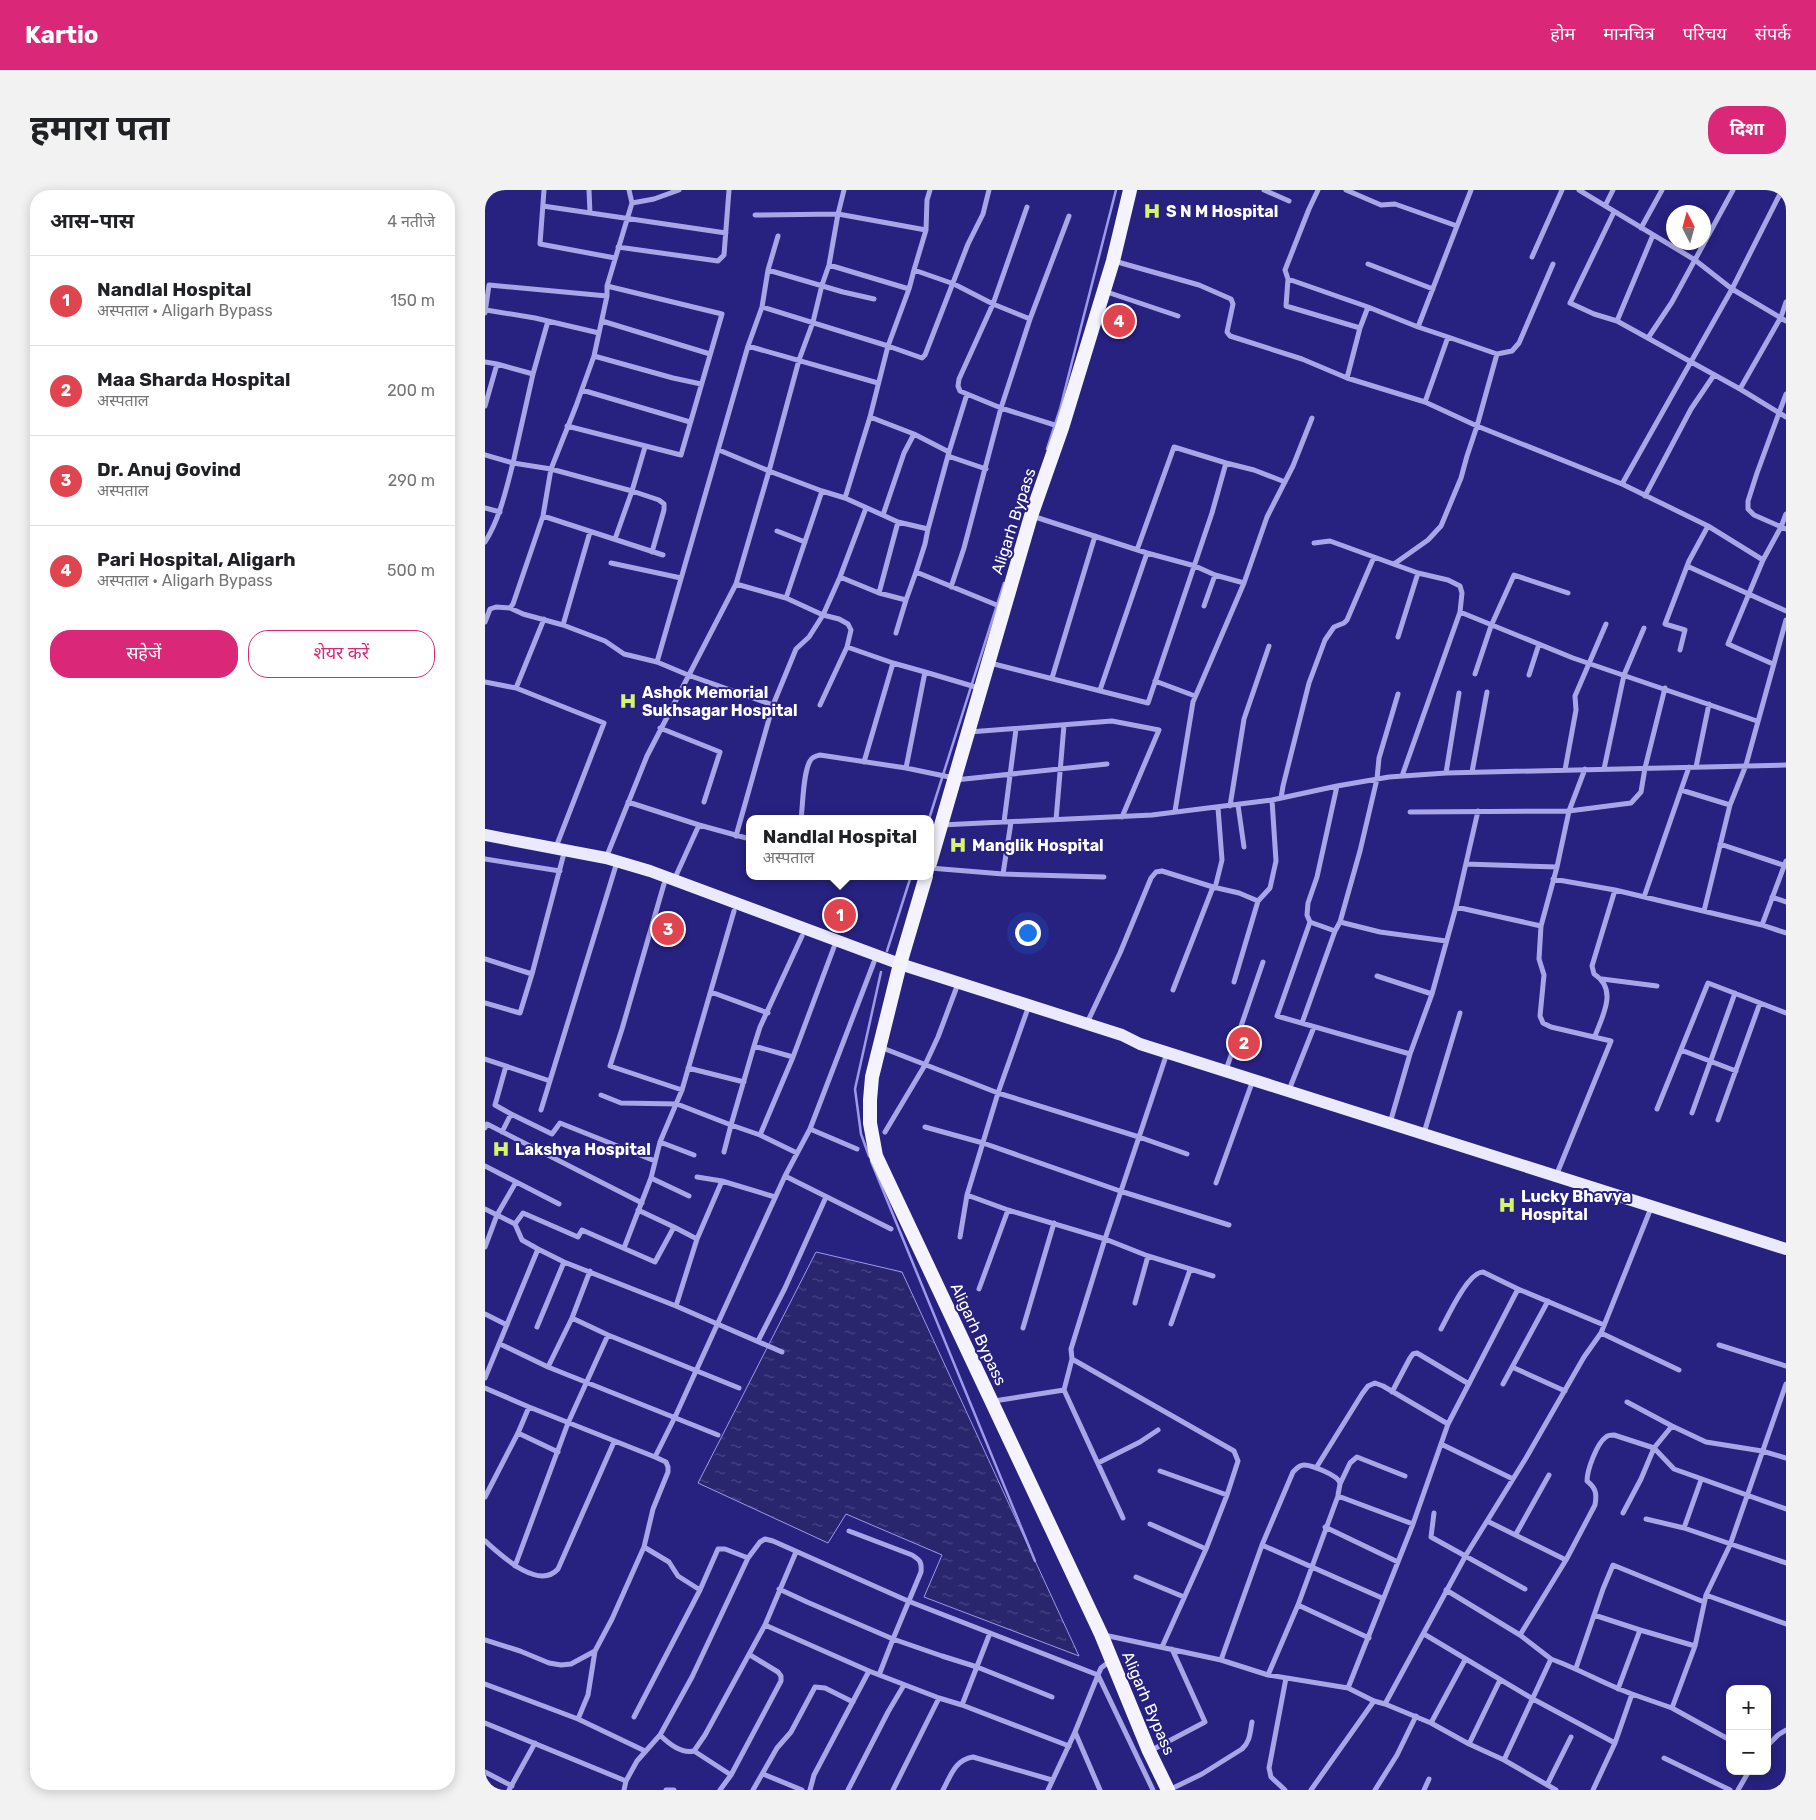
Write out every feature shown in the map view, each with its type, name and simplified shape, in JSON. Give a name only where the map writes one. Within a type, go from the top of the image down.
[{"type":"highway","name":"Aligarh Bypass","points":[[936,831],[968,732],[976,687],[989,662],[1000,606],[1031,516],[1057,426],[1104,291],[1130,190]]},
{"type":"highway","name":"Aligarh Bypass","points":[[925,880],[899,967],[872,1077],[869,1100],[870,1124],[876,1156],[1101,1634],[1107,1664],[1168,1790]]},
{"type":"main road","points":[[485,835],[560,853],[613,863],[956,989],[1120,1041],[1140,1044],[1226,1070],[1786,1250]]},
{"type":"main road","points":[[485,843],[560,853]]},
{"type":"main road","points":[[720,901],[734,911],[873,962],[899,967],[1122,1035],[1140,1044]]},
{"type":"street","points":[[544,190],[540,244],[615,258]]},
{"type":"street","points":[[589,190],[590,213]]},
{"type":"street","points":[[510,608],[543,516],[551,469],[594,356],[607,296],[607,286],[632,204],[629,190]]},
{"type":"street","points":[[632,204],[679,190]]},
{"type":"street","points":[[618,247],[718,260],[723,255],[729,190]]},
{"type":"street","points":[[541,1110],[629,802],[660,728],[736,584],[799,360],[813,322],[829,265],[844,190]]},
{"type":"street","points":[[845,498],[870,417],[888,346],[909,289],[926,230],[927,200],[930,190]]},
{"type":"street","points":[[762,307],[922,358],[925,356],[968,244],[983,214],[989,190]]},
{"type":"street","points":[[1264,190],[1289,201]]},
{"type":"street","points":[[1318,190],[1285,270],[1287,279],[1286,306],[1359,328]]},
{"type":"street","points":[[1346,190],[1381,205],[1395,204],[1457,226]]},
{"type":"street","points":[[1418,327],[1471,190]]},
{"type":"street","points":[[1533,257],[1563,190]]},
{"type":"street","points":[[1580,190],[1695,260],[1733,289],[1783,319]]},
{"type":"street","points":[[1605,206],[1613,190]]},
{"type":"street","points":[[1641,228],[1662,190]]},
{"type":"street","points":[[1648,338],[1672,302],[1733,190]]},
{"type":"street","points":[[1622,484],[1733,289],[1782,190]]},
{"type":"street","points":[[543,206],[726,233]]},
{"type":"street","points":[[1027,208],[993,304],[959,379],[958,386],[961,391],[1001,408],[1057,426]]},
{"type":"street","points":[[1614,212],[1570,303],[1594,314],[1617,321],[1741,389],[1786,417]]},
{"type":"street","points":[[755,215],[838,214],[926,230]]},
{"type":"street","points":[[951,587],[964,548],[1001,408],[1029,319],[1069,216]]},
{"type":"street","points":[[1617,321],[1653,235]]},
{"type":"street","points":[[657,662],[748,346],[762,307],[768,270],[778,236]]},
{"type":"street","points":[[1113,261],[1199,285],[1231,298],[1233,304],[1227,332],[1230,336],[1302,360],[1347,378],[1425,402],[1477,426],[1622,484],[1708,526],[1763,560]]},
{"type":"street","points":[[1368,264],[1433,288]]},
{"type":"street","points":[[1287,279],[1497,354],[1512,351],[1519,343],[1553,264]]},
{"type":"street","points":[[829,265],[909,289]]},
{"type":"street","points":[[768,270],[843,292],[874,298]]},
{"type":"street","points":[[914,270],[954,284],[993,304],[1029,319]]},
{"type":"street","points":[[599,333],[548,321],[485,312],[489,285],[607,296]]},
{"type":"street","points":[[567,426],[681,455],[722,314],[607,286]]},
{"type":"street","points":[[1104,291],[1178,316]]},
{"type":"street","points":[[1741,389],[1783,319],[1786,302]]},
{"type":"street","points":[[1347,378],[1359,328],[1368,307]]},
{"type":"street","points":[[485,542],[500,512],[533,374],[548,321]]},
{"type":"street","points":[[602,321],[710,354]]},
{"type":"street","points":[[1425,402],[1448,337]]},
{"type":"street","points":[[748,346],[878,383]]},
{"type":"street","points":[[1394,564],[1428,540],[1441,526],[1461,478],[1497,354]]},
{"type":"street","points":[[594,356],[701,384]]},
{"type":"street","points":[[485,362],[533,374]]},
{"type":"street","points":[[485,406],[497,364]]},
{"type":"street","points":[[1645,496],[1691,409],[1714,375]]},
{"type":"street","points":[[582,390],[690,422]]},
{"type":"street","points":[[896,633],[925,544],[927,529],[967,394]]},
{"type":"street","points":[[1784,528],[1754,515],[1747,509],[1751,490],[1786,394]]},
{"type":"street","points":[[870,417],[914,434],[949,454],[986,469]]},
{"type":"street","points":[[1175,811],[1195,696],[1243,583],[1267,517],[1293,466],[1312,418]]},
{"type":"street","points":[[883,515],[904,452],[914,434]]},
{"type":"street","points":[[615,539],[645,447]]},
{"type":"street","points":[[1137,550],[1174,447],[1254,470],[1285,482]]},
{"type":"street","points":[[719,450],[769,471],[845,498],[898,522],[927,529]]},
{"type":"street","points":[[485,456],[551,469],[659,500],[664,504],[664,510],[652,552]]},
{"type":"street","points":[[989,662],[1148,703],[1195,566],[1226,463]]},
{"type":"street","points":[[786,598],[822,490]]},
{"type":"street","points":[[485,508],[500,512]]},
{"type":"street","points":[[736,836],[773,705],[796,649],[809,637],[823,615],[840,577],[865,508]]},
{"type":"street","points":[[1773,664],[1727,644],[1763,560],[1784,528],[1786,514]]},
{"type":"street","points":[[543,516],[663,555]]},
{"type":"street","points":[[1031,516],[1137,550],[1195,566],[1215,575],[1243,583]]},
{"type":"street","points":[[879,593],[898,522]]},
{"type":"street","points":[[1680,650],[1685,630],[1665,624],[1687,566],[1708,526]]},
{"type":"street","points":[[777,531],[805,542]]},
{"type":"street","points":[[563,625],[590,532]]},
{"type":"street","points":[[1052,678],[1095,536]]},
{"type":"street","points":[[1314,543],[1330,541],[1418,573],[1448,580],[1459,586],[1462,593],[1460,612],[1402,776]]},
{"type":"street","points":[[1100,690],[1147,553]]},
{"type":"street","points":[[1281,798],[1309,683],[1325,640],[1333,627],[1347,620],[1374,557]]},
{"type":"street","points":[[611,563],[681,578]]},
{"type":"street","points":[[1687,566],[1786,611]]},
{"type":"street","points":[[916,572],[1000,606]]},
{"type":"street","points":[[1398,637],[1418,573]]},
{"type":"street","points":[[1204,606],[1215,575]]},
{"type":"street","points":[[1475,674],[1491,626],[1514,575],[1568,593]]},
{"type":"street","points":[[840,577],[879,593],[906,600]]},
{"type":"street","points":[[736,584],[786,598],[848,624],[851,630],[847,648],[820,705]]},
{"type":"street","points":[[485,621],[490,609],[496,607],[510,608],[605,641],[624,654],[657,662],[773,705]]},
{"type":"street","points":[[1460,612],[1491,626],[1589,663],[1757,721]]},
{"type":"street","points":[[516,688],[544,619]]},
{"type":"street","points":[[1704,911],[1730,806],[1746,765],[1786,620]]},
{"type":"street","points":[[1565,770],[1576,710],[1575,696],[1606,624]]},
{"type":"street","points":[[1604,769],[1624,675],[1644,628]]},
{"type":"street","points":[[1529,675],[1539,644]]},
{"type":"street","points":[[1231,806],[1244,719],[1269,646]]},
{"type":"street","points":[[847,648],[976,687]]},
{"type":"street","points":[[864,762],[893,663]]},
{"type":"street","points":[[906,768],[925,672]]},
{"type":"street","points":[[1155,680],[1195,696]]},
{"type":"street","points":[[485,682],[516,688],[604,723],[560,853],[560,871],[519,1014],[485,1003]]},
{"type":"street","points":[[1410,812],[1569,810],[1631,803],[1641,792],[1665,688]]},
{"type":"street","points":[[1472,772],[1487,692]]},
{"type":"street","points":[[1446,773],[1459,693]]},
{"type":"street","points":[[1302,1023],[1335,931],[1340,922],[1377,780],[1379,758],[1398,694]]},
{"type":"street","points":[[1696,766],[1709,704]]},
{"type":"street","points":[[968,732],[1112,721],[1159,730],[1121,817]]},
{"type":"street","points":[[1055,820],[1064,725]]},
{"type":"street","points":[[660,728],[720,752],[705,802]]},
{"type":"street","points":[[1004,822],[1016,729]]},
{"type":"street","points":[[802,815],[809,761],[813,757],[820,755],[906,768],[953,778],[1107,764]]},
{"type":"street","points":[[936,831],[1004,822],[1152,815],[1175,811],[1219,808],[1402,776],[1472,772],[1786,765]]},
{"type":"street","points":[[1644,896],[1689,767]]},
{"type":"street","points":[[1556,1176],[1611,1041],[1551,1027],[1543,1023],[1540,1016],[1544,975],[1539,959],[1541,926],[1557,867],[1569,810],[1585,769]]},
{"type":"street","points":[[1337,786],[1317,877],[1308,903],[1307,915],[1310,922],[1277,1016],[1410,1054]]},
{"type":"street","points":[[1681,790],[1730,806]]},
{"type":"street","points":[[1234,982],[1258,901],[1270,888],[1276,861],[1271,800]]},
{"type":"street","points":[[629,802],[746,838]]},
{"type":"street","points":[[1238,805],[1244,847]]},
{"type":"street","points":[[1173,990],[1214,888],[1222,860],[1219,808]]},
{"type":"street","points":[[1390,1123],[1410,1054],[1432,994],[1456,907],[1478,811]]},
{"type":"street","points":[[1003,874],[1011,822]]},
{"type":"street","points":[[682,1090],[610,1066],[669,882],[699,825]]},
{"type":"street","points":[[1720,844],[1785,864],[1762,925]]},
{"type":"street","points":[[485,859],[560,871]]},
{"type":"street","points":[[1466,864],[1557,867]]},
{"type":"street","points":[[934,868],[1003,874],[1104,877]]},
{"type":"street","points":[[1086,1024],[1120,953],[1151,878],[1156,872],[1162,871],[1214,888],[1239,893],[1258,901]]},
{"type":"street","points":[[1553,879],[1644,896],[1762,925],[1786,933]]},
{"type":"street","points":[[1615,890],[1592,966],[1594,974],[1602,979],[1657,986]]},
{"type":"street","points":[[1772,897],[1786,902]]},
{"type":"street","points":[[1456,907],[1541,926]]},
{"type":"street","points":[[624,1248],[651,1178],[660,1142],[682,1090],[734,911]]},
{"type":"street","points":[[1310,922],[1335,931]]},
{"type":"street","points":[[1340,922],[1380,932],[1446,941]]},
{"type":"street","points":[[723,1152],[760,1027],[802,936]]},
{"type":"street","points":[[761,1135],[793,1057],[834,947]]},
{"type":"street","points":[[485,959],[532,974]]},
{"type":"street","points":[[655,1456],[675,1417],[775,1197],[810,1129],[873,962]]},
{"type":"street","points":[[1226,1070],[1263,962]]},
{"type":"street","points":[[1377,976],[1432,994]]},
{"type":"street","points":[[1595,1036],[1605,1010],[1607,995],[1606,986],[1602,979]]},
{"type":"street","points":[[1657,1109],[1709,983],[1786,1013]]},
{"type":"street","points":[[885,1132],[925,1064],[938,1037],[956,989]]},
{"type":"street","points":[[711,992],[767,1013]]},
{"type":"street","points":[[1692,1113],[1735,993]]},
{"type":"street","points":[[1718,1120],[1760,1003]]},
{"type":"street","points":[[960,1237],[967,1194],[998,1092],[1027,1011]]},
{"type":"street","points":[[1424,1134],[1460,1013]]},
{"type":"street","points":[[1289,1091],[1313,1027]]},
{"type":"street","points":[[754,1046],[793,1057]]},
{"type":"street","points":[[878,1047],[998,1092],[1187,1154]]},
{"type":"street","points":[[1681,1050],[1735,1071]]},
{"type":"street","points":[[1123,1518],[1064,1390],[1072,1359],[1071,1349],[1167,1052]]},
{"type":"street","points":[[485,1059],[550,1081]]},
{"type":"street","points":[[506,1066],[495,1105],[553,1134],[560,1123],[655,1161]]},
{"type":"street","points":[[688,1068],[744,1082]]},
{"type":"street","points":[[1216,1183],[1253,1080]]},
{"type":"street","points":[[601,1094],[621,1103],[677,1104],[761,1135],[797,1153]]},
{"type":"street","points":[[503,1132],[511,1114]]},
{"type":"street","points":[[485,1128],[487,1124],[642,1203]]},
{"type":"street","points":[[925,1127],[983,1144],[1229,1225]]},
{"type":"street","points":[[810,1129],[857,1149]]},
{"type":"street","points":[[660,1142],[694,1155]]},
{"type":"street","points":[[485,1166],[559,1204]]},
{"type":"street","points":[[785,1176],[891,1229]]},
{"type":"street","points":[[697,1177],[722,1180],[775,1197]]},
{"type":"street","points":[[651,1178],[689,1196]]},
{"type":"street","points":[[676,1306],[697,1239],[722,1180]]},
{"type":"street","points":[[485,1247],[497,1215],[515,1182]]},
{"type":"street","points":[[967,1194],[1008,1210],[1105,1239],[1148,1256],[1213,1276]]},
{"type":"street","points":[[758,1341],[785,1288],[826,1197]]},
{"type":"street","points":[[1385,1704],[1466,1555],[1513,1480],[1583,1357],[1601,1333],[1651,1208]]},
{"type":"street","points":[[485,1209],[515,1224],[522,1240],[564,1262],[676,1306],[782,1352]]},
{"type":"street","points":[[638,1210],[697,1239]]},
{"type":"street","points":[[979,1289],[1008,1210]]},
{"type":"street","points":[[515,1224],[523,1212],[578,1237],[583,1230],[655,1262],[674,1227]]},
{"type":"street","points":[[1023,1328],[1054,1223]]},
{"type":"street","points":[[485,1378],[538,1249]]},
{"type":"street","points":[[1135,1303],[1148,1256]]},
{"type":"street","points":[[537,1327],[564,1262]]},
{"type":"street","points":[[1171,1324],[1190,1270]]},
{"type":"street","points":[[547,1367],[573,1318],[590,1271]]},
{"type":"street","points":[[1441,1328],[1473,1275],[1479,1272],[1483,1272],[1604,1325]]},
{"type":"street","points":[[1348,1688],[1413,1524],[1448,1424],[1518,1288]]},
{"type":"street","points":[[1503,1384],[1548,1301]]},
{"type":"street","points":[[485,1314],[507,1325]]},
{"type":"street","points":[[573,1318],[608,1335],[739,1388]]},
{"type":"street","points":[[1601,1333],[1679,1370]]},
{"type":"street","points":[[515,1566],[568,1423],[608,1335]]},
{"type":"street","points":[[500,1344],[547,1367],[718,1435]]},
{"type":"street","points":[[1719,1345],[1786,1366]]},
{"type":"street","points":[[1392,1392],[1410,1358],[1413,1354],[1417,1353],[1469,1384]]},
{"type":"street","points":[[1072,1359],[1234,1451],[1238,1461],[1206,1549],[1162,1647]]},
{"type":"street","points":[[1513,1367],[1565,1391]]},
{"type":"street","points":[[1316,1468],[1362,1394],[1368,1386],[1375,1383],[1448,1424]]},
{"type":"street","points":[[1672,1708],[1695,1646],[1706,1595],[1730,1545],[1786,1384]]},
{"type":"street","points":[[485,1388],[529,1408],[614,1442],[655,1456],[666,1462],[668,1472],[653,1509],[643,1547],[612,1619],[595,1650],[588,1695],[578,1719]]},
{"type":"street","points":[[991,1402],[1064,1390]]},
{"type":"street","points":[[1627,1402],[1706,1442],[1762,1451],[1786,1458]]},
{"type":"street","points":[[485,1497],[519,1433],[529,1408]]},
{"type":"street","points":[[1623,1513],[1641,1480],[1654,1448],[1672,1426]]},
{"type":"street","points":[[1098,1463],[1140,1442],[1158,1430]]},
{"type":"street","points":[[519,1433],[558,1452]]},
{"type":"street","points":[[1520,1635],[1566,1560],[1595,1505],[1597,1494],[1594,1486],[1587,1481],[1587,1474],[1601,1442],[1607,1436],[1614,1435],[1654,1448],[1674,1469],[1786,1509]]},
{"type":"street","points":[[485,1541],[515,1566],[546,1577],[553,1574],[558,1569],[614,1442]]},
{"type":"street","points":[[1441,1444],[1513,1480]]},
{"type":"street","points":[[1268,1675],[1297,1605],[1338,1496],[1340,1484],[1351,1463],[1357,1457],[1405,1476]]},
{"type":"street","points":[[1221,1660],[1262,1545],[1293,1472],[1299,1466],[1305,1465],[1331,1475],[1340,1484]]},
{"type":"street","points":[[1160,1471],[1227,1495]]},
{"type":"street","points":[[1516,1534],[1549,1475]]},
{"type":"street","points":[[1684,1528],[1701,1480]]},
{"type":"street","points":[[1338,1496],[1413,1524]]},
{"type":"street","points":[[1434,1514],[1431,1537],[1525,1589]]},
{"type":"street","points":[[1646,1519],[1684,1528],[1786,1563]]},
{"type":"street","points":[[1487,1521],[1566,1560]]},
{"type":"street","points":[[1150,1524],[1206,1549]]},
{"type":"street","points":[[1325,1527],[1398,1562]]},
{"type":"street","points":[[849,1532],[912,1555],[920,1560],[922,1565],[921,1572],[879,1675]]},
{"type":"street","points":[[624,1790],[637,1761],[660,1735],[692,1677],[748,1558],[760,1542],[765,1539],[908,1601],[1098,1675],[1153,1790]]},
{"type":"street","points":[[1262,1545],[1383,1598]]},
{"type":"street","points":[[643,1547],[669,1562],[678,1576],[700,1590]]},
{"type":"street","points":[[634,1717],[700,1590],[718,1549],[725,1549],[748,1558]]},
{"type":"street","points":[[694,1751],[705,1735],[765,1626],[796,1552]]},
{"type":"street","points":[[1576,1668],[1613,1565],[1704,1602]]},
{"type":"street","points":[[1136,1577],[1184,1597]]},
{"type":"street","points":[[779,1589],[893,1639],[977,1666],[1052,1697]]},
{"type":"street","points":[[1446,1590],[1520,1635],[1551,1659],[1576,1668],[1618,1689],[1672,1708],[1726,1738]]},
{"type":"street","points":[[1706,1595],[1786,1624]]},
{"type":"street","points":[[1297,1605],[1369,1638]]},
{"type":"street","points":[[1594,1615],[1695,1646]]},
{"type":"street","points":[[765,1626],[879,1675],[1069,1746]]},
{"type":"street","points":[[1618,1689],[1640,1630]]},
{"type":"street","points":[[962,1705],[990,1633]]},
{"type":"street","points":[[1101,1634],[1221,1660],[1268,1675],[1348,1688],[1374,1701],[1431,1723],[1469,1744],[1505,1760],[1556,1790]]},
{"type":"street","points":[[1424,1634],[1533,1699],[1615,1743]]},
{"type":"street","points":[[485,1640],[520,1651],[549,1664],[571,1664],[595,1650]]},
{"type":"street","points":[[1149,1751],[1205,1722],[1172,1649]]},
{"type":"street","points":[[720,1790],[731,1775],[781,1681],[781,1676],[778,1672],[750,1655]]},
{"type":"street","points":[[1505,1760],[1551,1659]]},
{"type":"street","points":[[1431,1723],[1465,1660]]},
{"type":"street","points":[[1048,1790],[1069,1746],[1098,1675],[1107,1664]]},
{"type":"street","points":[[810,1790],[814,1775],[869,1671]]},
{"type":"street","points":[[1285,1790],[1271,1777],[1269,1768],[1286,1678]]},
{"type":"street","points":[[1469,1744],[1501,1680]]},
{"type":"street","points":[[485,1684],[578,1719],[645,1751]]},
{"type":"street","points":[[848,1790],[888,1712],[905,1685]]},
{"type":"street","points":[[753,1790],[777,1748],[791,1732],[815,1687],[825,1688],[853,1702]]},
{"type":"street","points":[[1593,1790],[1615,1743],[1632,1694]]},
{"type":"street","points":[[893,1790],[939,1698]]},
{"type":"street","points":[[1314,1789],[1374,1701]]},
{"type":"street","points":[[1375,1790],[1397,1755],[1416,1716]]},
{"type":"street","points":[[1168,1790],[1202,1774],[1247,1745],[1252,1722]]},
{"type":"street","points":[[485,1723],[627,1781]]},
{"type":"street","points":[[1771,1742],[1786,1730]]},
{"type":"street","points":[[1075,1732],[1100,1790]]},
{"type":"street","points":[[660,1735],[678,1748],[690,1752],[694,1751],[731,1775]]},
{"type":"street","points":[[1547,1784],[1571,1737]]},
{"type":"street","points":[[485,1772],[510,1788],[535,1743]]},
{"type":"street","points":[[943,1790],[959,1762],[963,1758],[973,1757],[1052,1780]]},
{"type":"street","points":[[1664,1758],[1730,1790]]},
{"type":"street","points":[[763,1774],[802,1790]]},
{"type":"street","points":[[1738,1790],[1747,1775]]},
{"type":"street","points":[[1424,1790],[1429,1779]]},
{"type":"street","points":[[667,1790],[675,1790]]},
{"type":"water","points":[[816,1252],[902,1272],[1079,1656],[924,1597],[942,1555],[846,1514],[828,1543],[698,1483]]},
{"type":"waterway","points":[[1047,449],[1060,409],[1116,190]]},
{"type":"waterway","points":[[930,815],[1004,583]]},
{"type":"waterway","points":[[887,951],[910,880]]},
{"type":"waterway","points":[[869,1156],[861,1134],[855,1089],[881,972]]},
{"type":"waterway","points":[[871,1161],[1035,1561]]},
{"type":"place","name":"S N M Hospital","points":[[1152,211]]},
{"type":"place","name":"Pari Hospital, Aligarh","points":[[1119,321]]},
{"type":"place","name":"Ashok Memorial Sukhsagar Hospital","points":[[628,701]]},
{"type":"place","name":"Manglik Hospital","points":[[958,845]]},
{"type":"place","name":"Nandlal Hospital","points":[[840,915]]},
{"type":"place","name":"Dr. Anuj Govind","points":[[668,929]]},
{"type":"place","name":"Maa Sharda Hospital","points":[[1244,1043]]},
{"type":"place","name":"Lakshya Hospital","points":[[501,1149]]},
{"type":"place","name":"Lucky Bhavya Hospital","points":[[1507,1205]]}]
